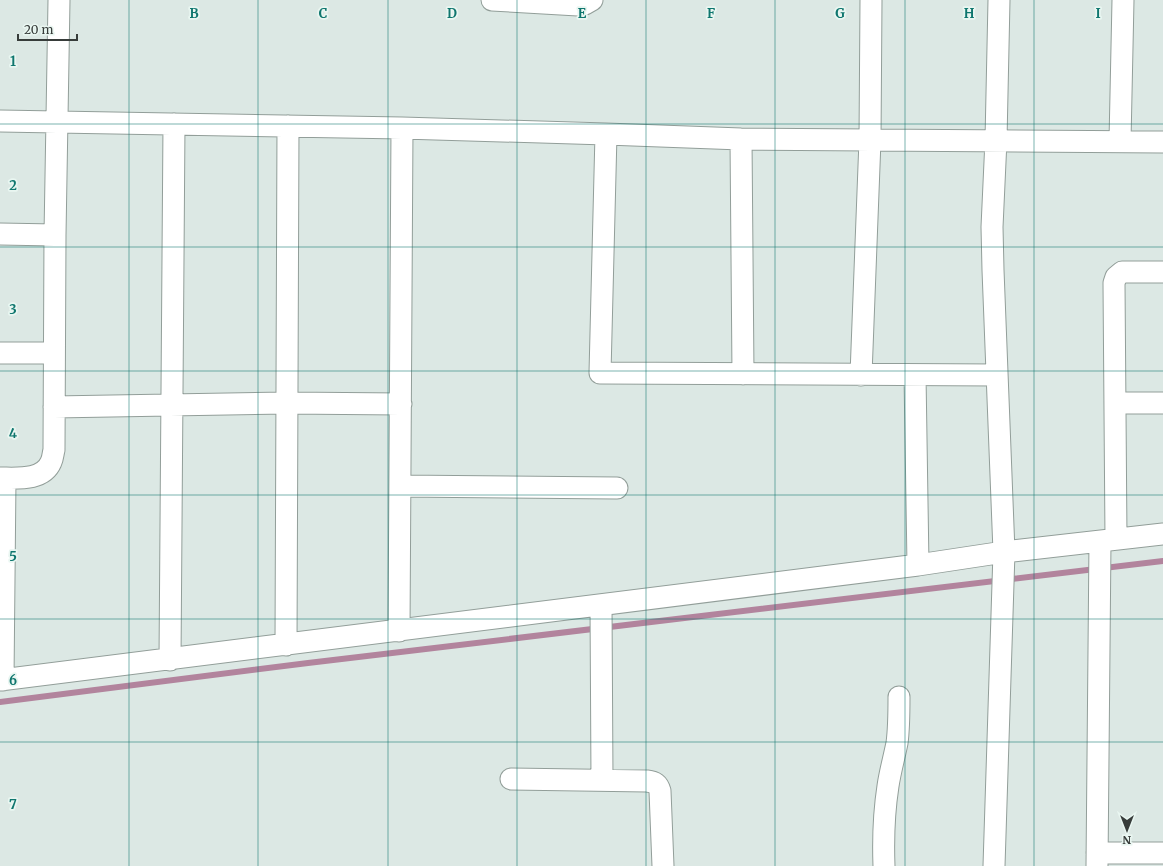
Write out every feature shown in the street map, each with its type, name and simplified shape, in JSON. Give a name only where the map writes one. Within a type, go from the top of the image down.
[{"type":"street","points":[[59,0],[55,235],[54,450],[51,462],[45,471],[34,476],[2,478],[2,680],[399,631],[601,613],[918,565],[1004,560],[1105,545],[1163,534]]},
{"type":"street","points":[[492,0],[578,5],[585,4],[592,0]]},
{"type":"street","points":[[861,375],[870,140],[871,0]]},
{"type":"street","points":[[994,866],[1004,560],[992,234],[999,0]]},
{"type":"street","points":[[1120,141],[1123,0]]},
{"type":"street","points":[[0,121],[402,128],[741,139],[1163,142]]},
{"type":"street","points":[[170,660],[174,124]]},
{"type":"street","points":[[286,645],[288,126]]},
{"type":"street","points":[[399,631],[402,128]]},
{"type":"street","points":[[606,134],[600,373],[997,375]]},
{"type":"street","points":[[741,139],[742,374]]},
{"type":"street","points":[[0,234],[55,235]]},
{"type":"street","points":[[1163,272],[1125,272],[1119,274],[1114,283],[1115,403],[1105,545],[1100,586],[1097,859],[1163,852]]},
{"type":"street","points":[[0,353],[54,354]]},
{"type":"street","points":[[915,375],[918,565]]},
{"type":"street","points":[[54,407],[287,403],[401,404]]},
{"type":"street","points":[[1115,403],[1163,403]]},
{"type":"street","points":[[400,486],[617,488]]},
{"type":"street","points":[[601,613],[602,780]]},
{"type":"street","points":[[884,866],[885,813],[888,786],[897,742],[899,697]]},
{"type":"street","points":[[511,779],[647,781],[657,784],[660,791],[663,866]]},
{"type":"waterway","points":[[0,702],[308,663],[1163,561]]}]
